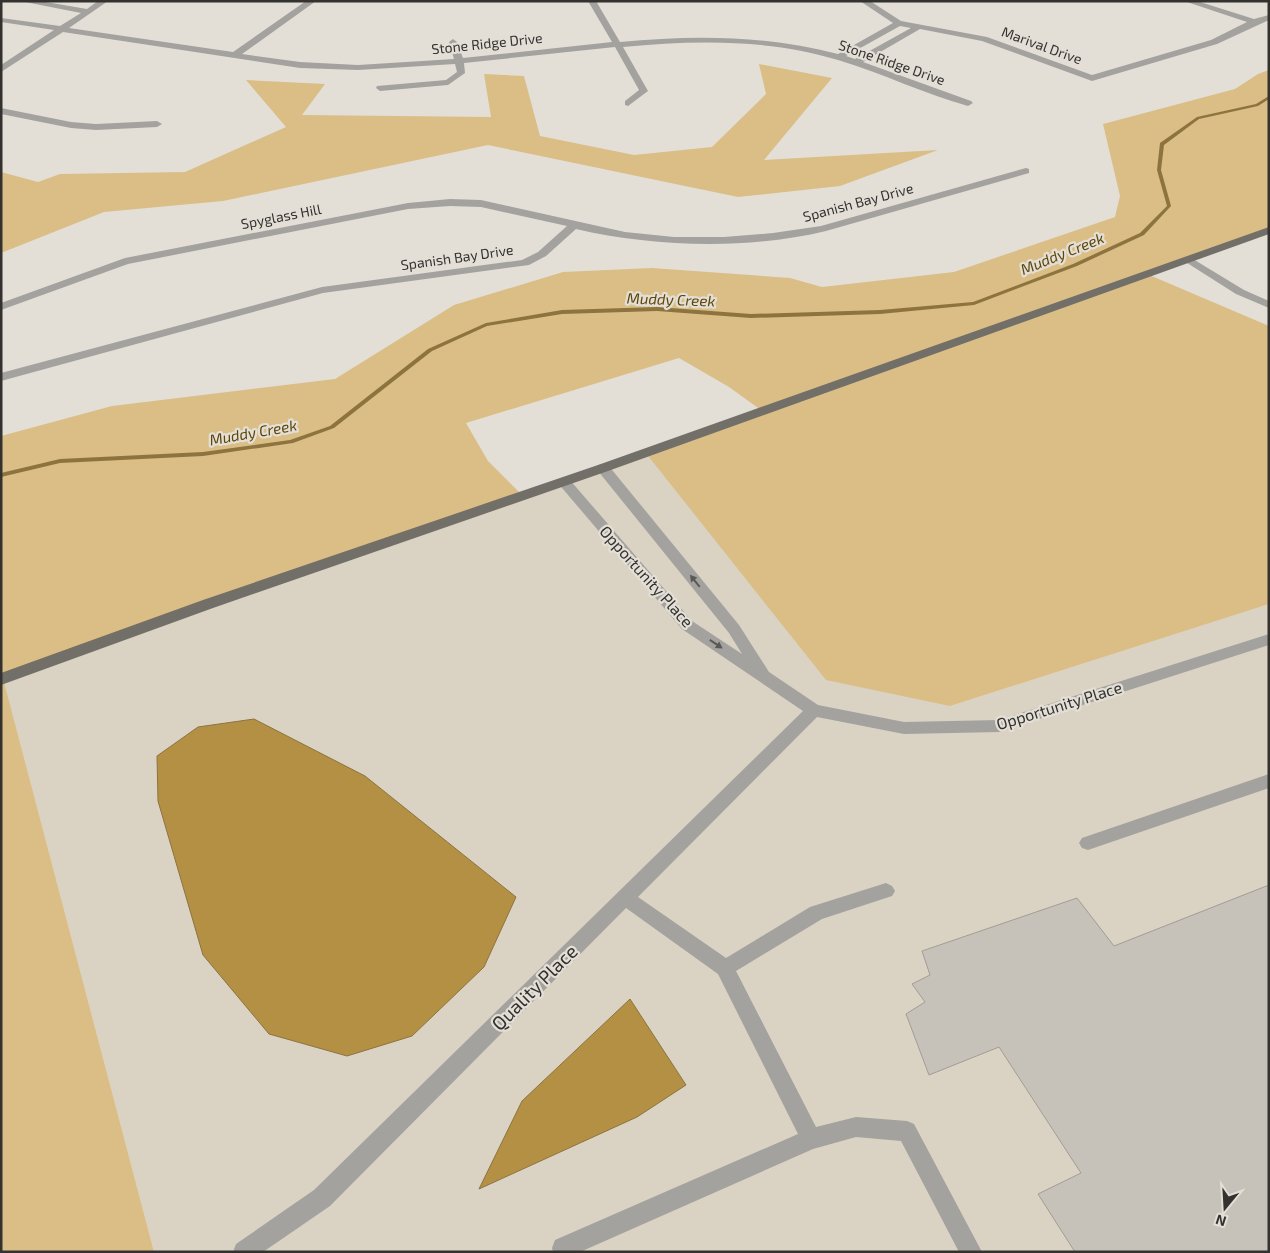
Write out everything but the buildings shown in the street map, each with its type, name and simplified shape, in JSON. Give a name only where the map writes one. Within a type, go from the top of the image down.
[{"type":"main road","points":[[1,678],[208,604],[564,482],[1269,230]]},
{"type":"street","points":[[24,1],[86,11]]},
{"type":"street","points":[[1,69],[33,49],[86,11],[104,1]]},
{"type":"street","points":[[235,55],[312,1]]},
{"type":"street","points":[[592,1],[644,91],[628,103]]},
{"type":"street","name":"Marival Drive","points":[[864,1],[899,23],[916,28],[984,39],[1092,78],[1214,42],[1254,22],[1269,18]]},
{"type":"street","points":[[1188,1],[1254,22]]},
{"type":"street","name":"Stone Ridge Drive","points":[[1,20],[300,65],[335,68],[383,67],[618,45],[708,39],[764,42],[811,49],[857,62],[968,103]]},
{"type":"street","points":[[839,57],[899,23]]},
{"type":"street","points":[[857,62],[916,28]]},
{"type":"street","points":[[380,88],[448,82],[461,74],[453,42]]},
{"type":"street","points":[[1,111],[71,125],[156,124]]},
{"type":"street","name":"Spanish Bay Drive","points":[[1,377],[322,290],[525,263],[542,254],[573,226],[666,240],[716,241],[788,235],[822,229],[1026,171]]},
{"type":"street","name":"Spyglass Hill","points":[[1,307],[125,262],[408,206],[450,201],[490,205],[573,226]]},
{"type":"street","points":[[1188,259],[1240,292],[1269,305]]},
{"type":"street","name":"Opportunity Place","points":[[603,468],[734,629],[764,678]]},
{"type":"street","name":"Opportunity Place","points":[[564,482],[687,625],[814,710],[904,728],[1000,726],[1269,639]]},
{"type":"street","name":"Quality Place","points":[[244,1252],[322,1198],[814,710]]},
{"type":"street","points":[[1088,843],[1269,781]]},
{"type":"street","points":[[725,968],[816,913],[886,891]]},
{"type":"street","points":[[624,897],[725,968],[811,1139]]},
{"type":"street","points":[[564,1252],[563,1248],[811,1139],[856,1127],[907,1132],[971,1252]]},
{"type":"shaded area","points":[[759,64],[832,78],[764,160],[938,150],[840,186],[738,197],[488,145],[223,201],[104,212],[1,253],[1,172],[38,182],[60,174],[185,172],[286,127],[246,80],[325,84],[302,115],[491,117],[484,74],[524,76],[540,136],[634,155],[712,147],[766,94]]},
{"type":"shaded area","points":[[1269,70],[1269,230],[1147,274],[1269,326],[1269,604],[950,706],[826,680],[645,452],[761,410],[729,387],[679,358],[466,423],[488,461],[523,496],[3,678],[154,1252],[1,1252],[1,436],[112,406],[335,379],[454,305],[563,272],[652,268],[790,278],[822,287],[954,272],[1115,217],[1120,196],[1103,124],[1235,89],[1258,74]]},
{"type":"shaded area","points":[[645,452],[950,706],[1269,604],[1269,1252],[154,1252],[3,678]]},
{"type":"shaded area","points":[[254,719],[365,776],[516,897],[484,967],[412,1036],[347,1056],[269,1034],[203,955],[158,801],[157,756],[198,727]]},
{"type":"shaded area","points":[[630,999],[686,1085],[637,1117],[479,1189],[522,1101]]},
{"type":"waterway","name":"Muddy Creek","points":[[1,475],[60,461],[203,454],[291,442],[332,427],[430,350],[486,325],[562,312],[657,309],[751,316],[880,312],[974,303],[1075,265],[1142,234],[1169,206],[1159,170],[1162,144],[1198,118],[1257,105],[1269,97]]}]
